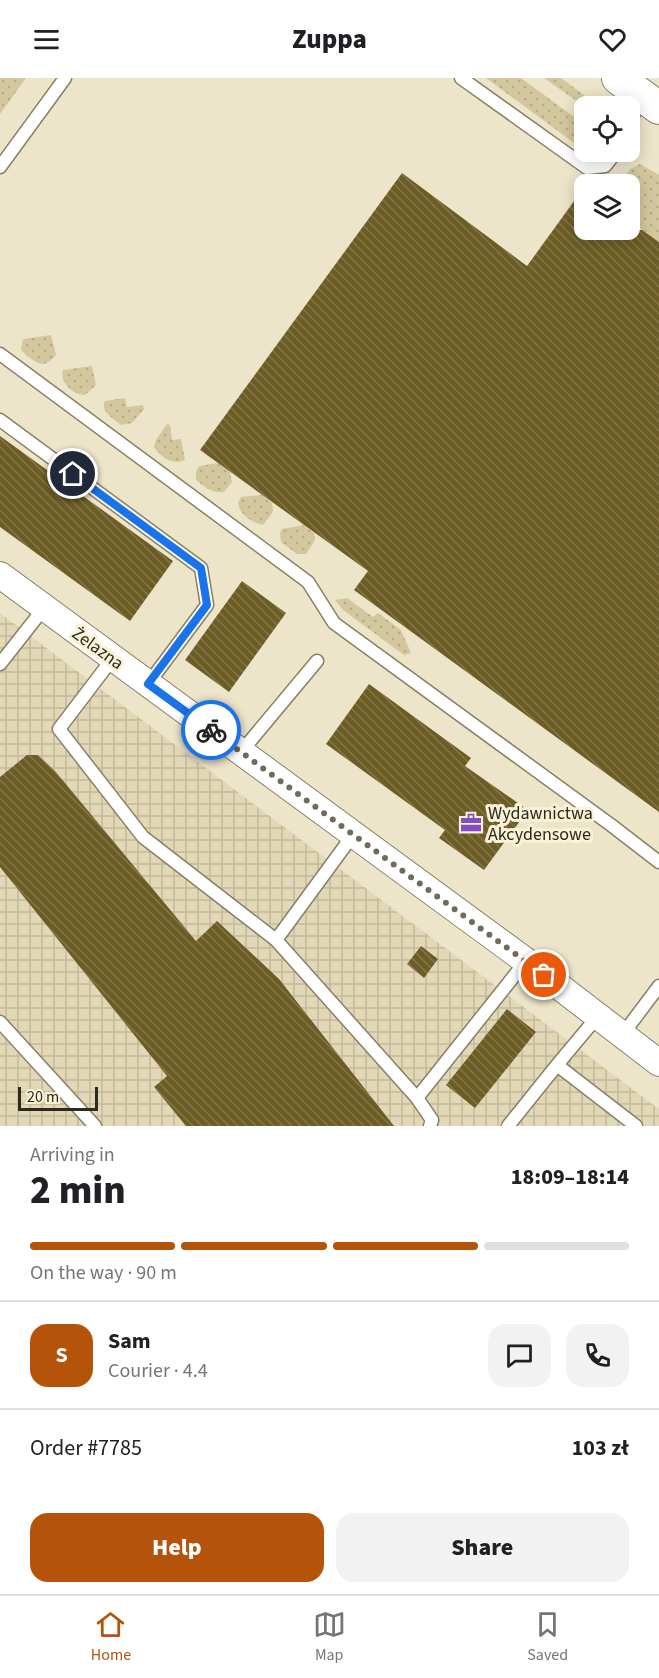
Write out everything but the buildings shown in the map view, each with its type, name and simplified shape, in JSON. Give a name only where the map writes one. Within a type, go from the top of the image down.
[{"type":"street","name":"Żelazna","points":[[0,575],[526,961],[659,1063]]},
{"type":"lane","points":[[0,167],[65,78]]},
{"type":"lane","points":[[461,78],[574,159]]},
{"type":"lane","points":[[579,162],[587,168],[605,166],[608,162]]},
{"type":"lane","points":[[0,354],[308,582],[334,623],[659,862]]},
{"type":"lane","points":[[0,420],[201,568],[207,605],[148,684]]},
{"type":"lane","points":[[0,664],[44,608]]},
{"type":"lane","points":[[112,658],[59,729],[143,837],[276,940],[417,1098],[432,1120],[430,1126]]},
{"type":"lane","points":[[241,752],[317,661]]},
{"type":"lane","points":[[276,940],[353,835]]},
{"type":"lane","points":[[417,1098],[526,961]]},
{"type":"lane","points":[[623,1034],[659,986]]},
{"type":"lane","points":[[508,1126],[598,1016]]},
{"type":"lane","points":[[0,1022],[95,1126]]},
{"type":"lane","points":[[557,1065],[636,1126]]},
{"type":"shaded area","points":[[0,78],[26,78],[0,114]]},
{"type":"shaded area","points":[[486,78],[521,78],[574,117],[574,143]]},
{"type":"shaded area","points":[[544,78],[561,78],[585,96],[574,96],[574,99]]},
{"type":"shaded area","points":[[640,164],[659,175],[659,242],[640,228],[640,174],[627,174],[630,169]]},
{"type":"shaded area","points":[[51,335],[56,355],[48,362],[43,364],[37,362],[21,349],[23,339]]},
{"type":"shaded area","points":[[92,366],[96,385],[85,395],[76,393],[65,383],[63,370]]},
{"type":"shaded area","points":[[125,398],[127,407],[143,405],[144,409],[132,423],[121,425],[108,414],[104,405],[105,401]]},
{"type":"shaded area","points":[[167,424],[170,425],[172,440],[181,439],[185,460],[181,462],[168,460],[154,447]]},
{"type":"shaded area","points":[[218,463],[230,472],[232,482],[224,492],[212,491],[196,480],[199,466]]},
{"type":"shaded area","points":[[262,495],[272,503],[273,512],[263,525],[247,517],[241,511],[238,503],[241,497]]},
{"type":"shaded area","points":[[304,525],[314,533],[315,540],[306,554],[297,554],[281,542],[280,533],[282,529]]},
{"type":"shaded area","points":[[347,598],[373,617],[378,613],[401,630],[411,653],[404,655],[343,610],[335,600]]},
{"type":"shaded area","points":[[0,613],[659,1109],[659,1126],[0,1126]]},
{"type":"way so far","points":[[211,730],[544,975]]},
{"type":"place","name":"Wydawnictwa Akcydensowe","points":[[471,823]]},
{"type":"route","points":[[73,474],[201,568],[207,605],[148,684],[211,730]]}]
